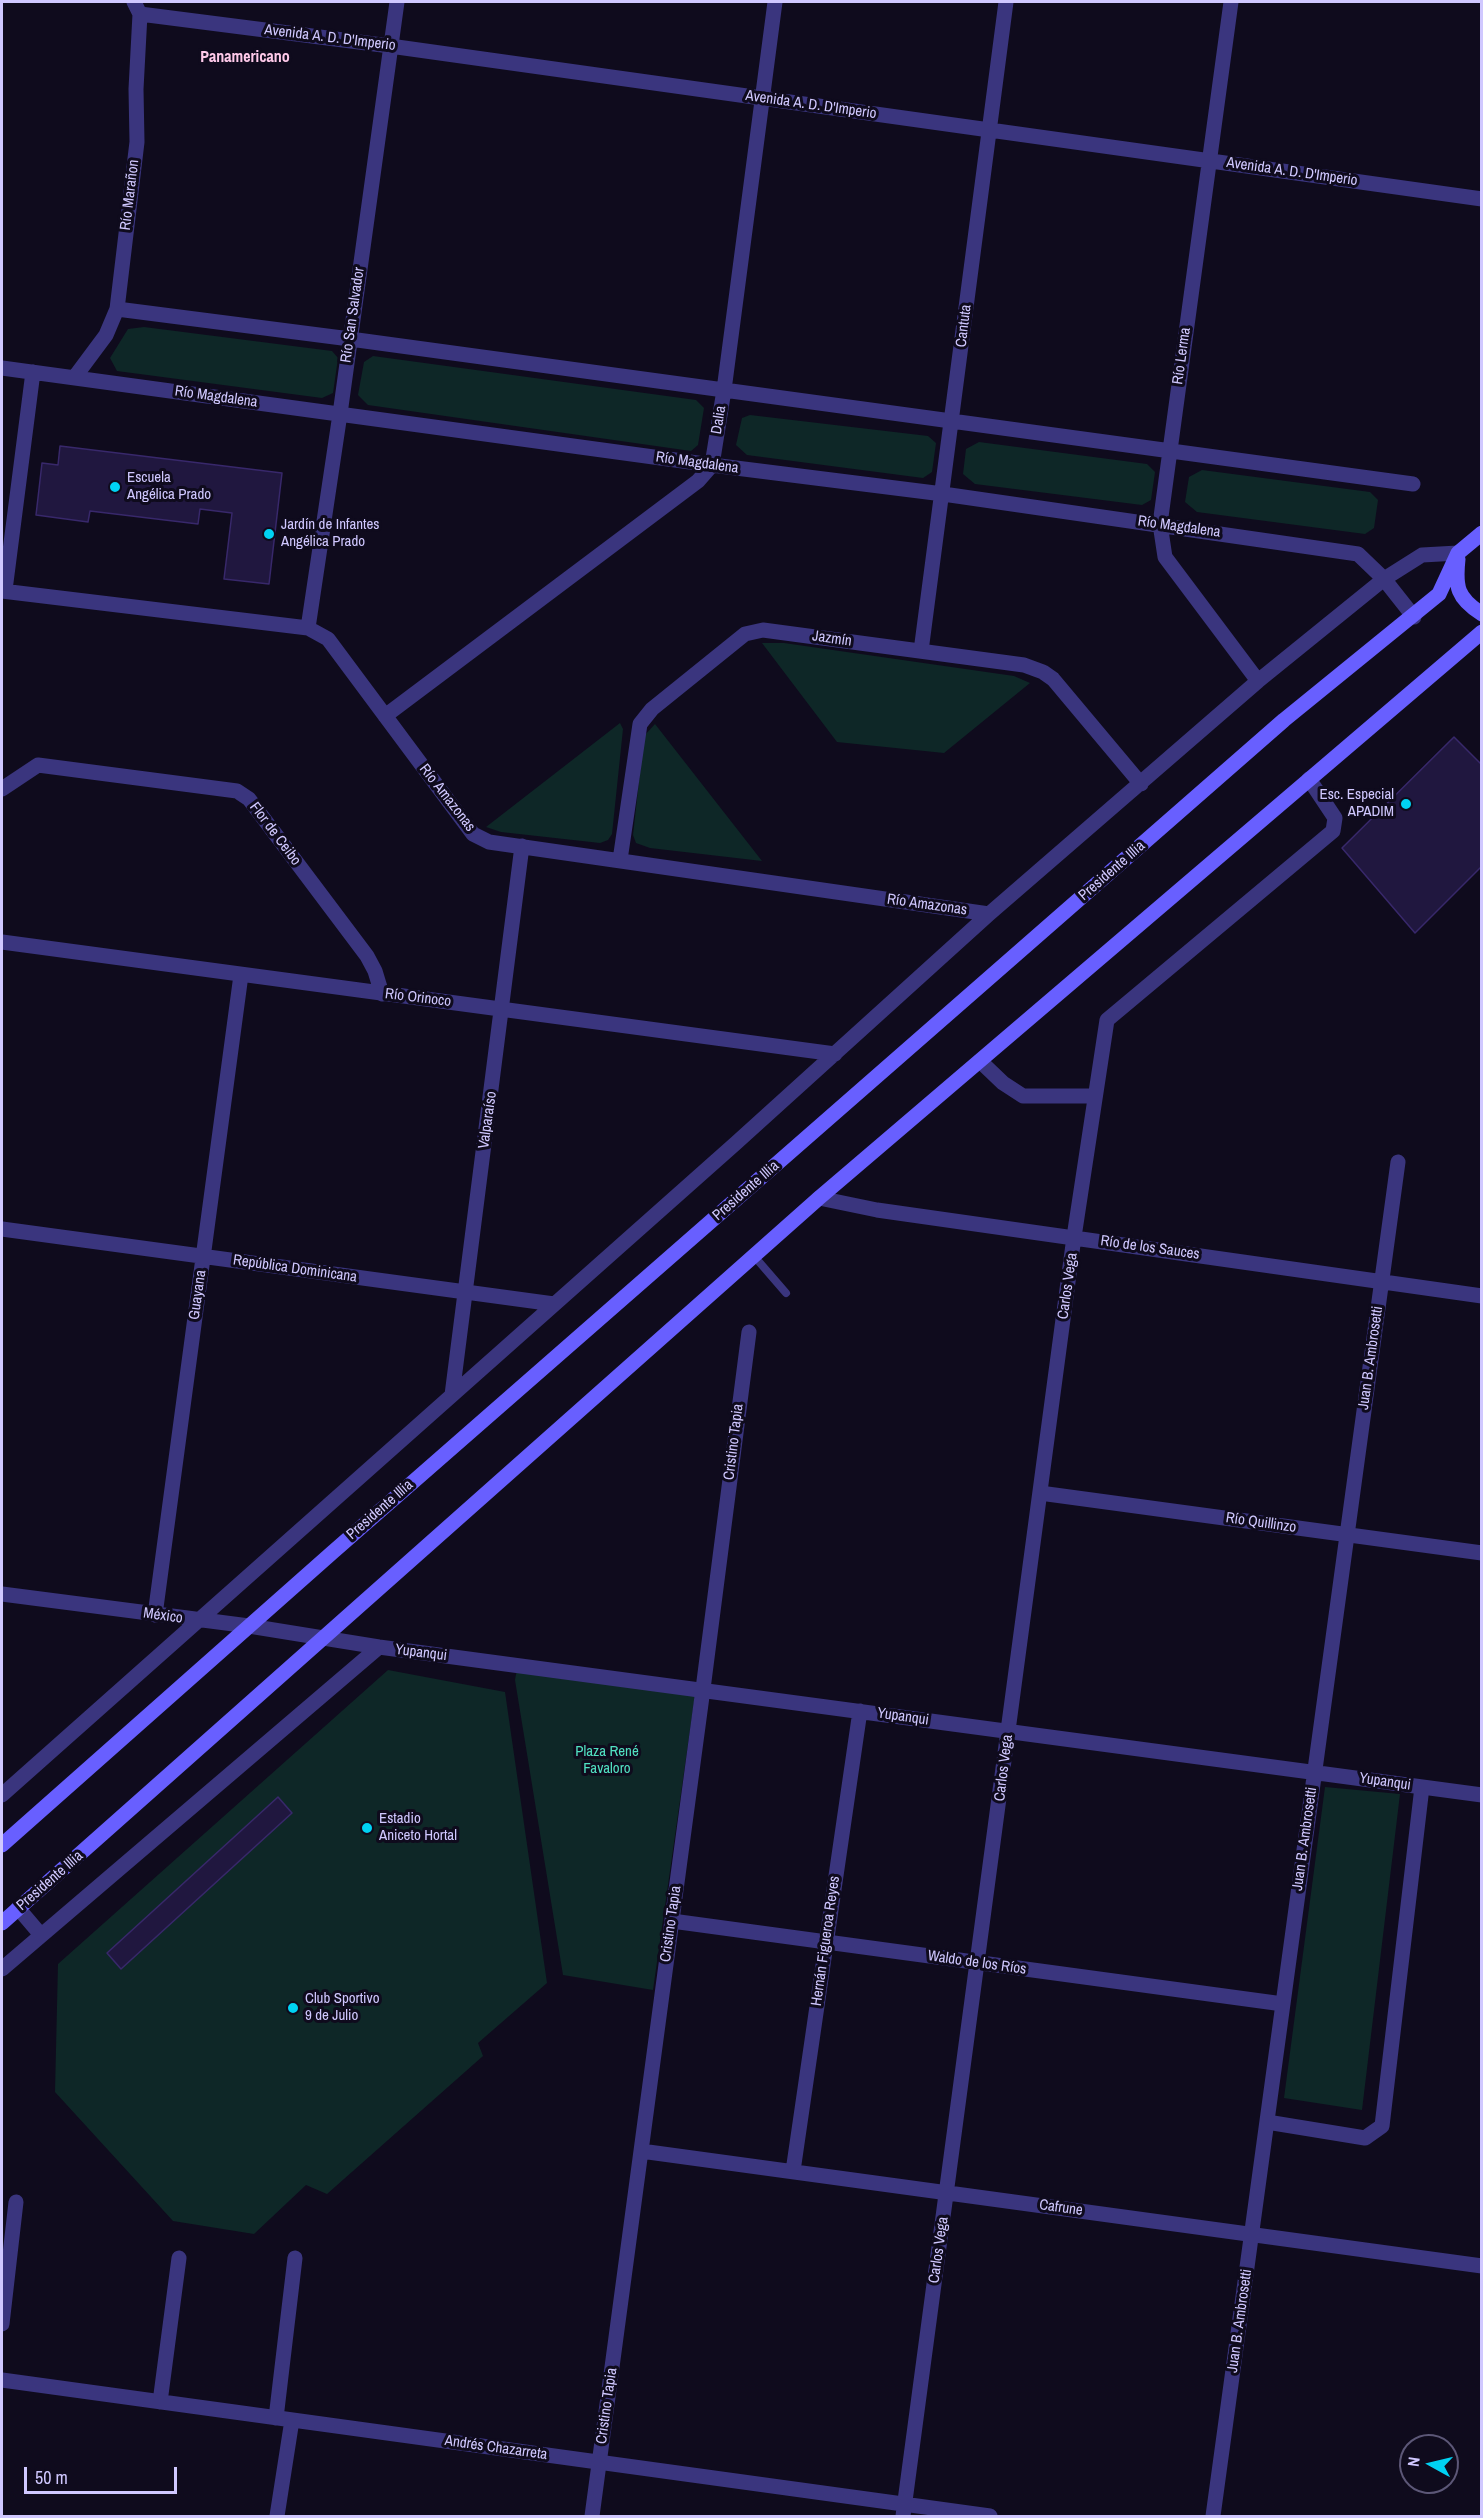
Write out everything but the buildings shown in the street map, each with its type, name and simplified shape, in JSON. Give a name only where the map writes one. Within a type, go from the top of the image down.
[{"type":"main road","name":"Presidente Illia","points":[[2,1845],[1284,720],[1414,617],[1439,594],[1458,553],[1482,533]]},
{"type":"main road","points":[[1458,553],[1456,574],[1459,593],[1470,606],[1482,614]]},
{"type":"main road","name":"Presidente Illia","points":[[2,1923],[819,1198],[1482,632]]},
{"type":"street","name":"Río San Salvador","points":[[308,628],[397,2]]},
{"type":"street","name":"Dalia","points":[[712,465],[775,2]]},
{"type":"street","name":"Cantuta","points":[[921,651],[1006,2]]},
{"type":"street","name":"Río Lerma","points":[[1231,2],[1160,524],[1165,557],[1258,681]]},
{"type":"street","name":"Avenida A. D. D'Imperio","points":[[137,8],[390,46],[1482,199]]},
{"type":"street","name":"Río Marañon","points":[[74,378],[106,335],[117,309],[137,142],[137,8]]},
{"type":"street","points":[[117,309],[1413,484]]},
{"type":"street","name":"Río Magdalena","points":[[2,368],[712,465],[943,494],[1358,554],[1384,579],[1414,617]]},
{"type":"street","points":[[3,591],[33,372]]},
{"type":"street","points":[[385,716],[698,481],[712,465]]},
{"type":"street","points":[[2,1795],[835,1054],[989,914],[1258,681],[1384,579],[1422,555],[1458,553]]},
{"type":"street","name":"Río Amazonas","points":[[3,591],[308,628],[328,639],[473,834],[489,842],[989,914]]},
{"type":"street","name":"Jazmín","points":[[620,860],[640,724],[652,709],[744,634],[763,630],[1024,665],[1043,672],[1053,679],[1141,784]]},
{"type":"street","name":"Flor de Ceibo","points":[[2,789],[38,765],[237,791],[249,799],[367,956],[375,970],[382,994]]},
{"type":"street","name":"Carlos Vega","points":[[904,2511],[979,1963],[1074,1238],[1107,1020],[1333,831],[1335,818],[1310,778]]},
{"type":"street","name":"Valparaíso","points":[[452,1395],[522,846]]},
{"type":"street","name":"Río Orinoco","points":[[2,942],[835,1054]]},
{"type":"street","name":"Guayana","points":[[155,1615],[241,975]]},
{"type":"street","points":[[980,1061],[1003,1083],[1023,1096],[1094,1096]]},
{"type":"street","name":"Juan B. Ambrosetti","points":[[1213,2517],[1398,1162]]},
{"type":"street","name":"Río de los Sauces","points":[[819,1198],[877,1210],[1482,1296]]},
{"type":"street","name":"República Dominicana","points":[[2,1229],[554,1304]]},
{"type":"street","name":"Cristino Tapia","points":[[592,2517],[703,1689],[748,1332]]},
{"type":"street","name":"Río Quillinzo","points":[[1040,1493],[1482,1553]]},
{"type":"street","name":"México","points":[[2,1594],[325,1638]]},
{"type":"street","name":"Yupanqui","points":[[325,1638],[1482,1795]]},
{"type":"street","points":[[2,1970],[379,1647]]},
{"type":"street","name":"Hernán Figueroa Reyes","points":[[794,2171],[860,1711]]},
{"type":"street","points":[[1267,2122],[1365,2138],[1382,2126],[1422,1787]]},
{"type":"street","points":[[18,1908],[41,1935]]},
{"type":"street","name":"Waldo de los Ríos","points":[[672,1921],[1283,2004]]},
{"type":"street","name":"Cafrune","points":[[641,2151],[1482,2266]]},
{"type":"street","points":[[2,2324],[16,2202]]},
{"type":"street","points":[[160,2402],[179,2258]]},
{"type":"street","points":[[276,2418],[295,2258]]},
{"type":"street","name":"Andrés Chazarreta","points":[[2,2380],[599,2463],[904,2511],[990,2517]]},
{"type":"street","points":[[277,2517],[292,2420]]},
{"type":"lane","points":[[754,1256],[786,1293]]},
{"type":"green space","points":[[144,327],[332,351],[338,358],[333,393],[322,398],[117,371],[110,358],[128,329]]},
{"type":"green space","points":[[373,356],[696,400],[704,408],[698,445],[691,451],[368,405],[358,395],[364,362]]},
{"type":"green space","points":[[750,415],[928,436],[936,443],[932,472],[923,478],[747,455],[736,445],[742,418]]},
{"type":"green space","points":[[979,442],[1147,464],[1155,472],[1151,500],[1142,505],[975,484],[963,474],[966,449]]},
{"type":"green space","points":[[1202,470],[1370,492],[1378,500],[1374,528],[1365,534],[1197,512],[1185,502],[1189,477]]},
{"type":"green space","points":[[762,643],[784,643],[1014,676],[1030,683],[944,753],[837,742]]},
{"type":"green space","points":[[620,723],[623,729],[612,834],[608,840],[600,843],[501,832],[486,827]]},
{"type":"green space","points":[[655,724],[762,861],[650,848],[636,843],[633,835],[644,736]]},
{"type":"green space","name":"Plaza René Favaloro","points":[[517,1669],[695,1695],[653,1990],[563,1975],[515,1680]]},
{"type":"green space","name":"Estadio Aniceto Hortal","points":[[388,1670],[505,1692],[547,1983],[478,2043],[483,2056],[327,2194],[306,2185],[254,2234],[173,2221],[55,2092],[58,1964]]},
{"type":"green space","points":[[1325,1787],[1400,1794],[1362,2110],[1284,2098]]},
{"type":"place","name":"Escuela Angélica Prado","points":[[115,487]]},
{"type":"place","name":"Jardín de Infantes Angélica Prado","points":[[269,534]]},
{"type":"place","name":"Esc. Especial APADIM","points":[[1406,804]]},
{"type":"place","name":"Estadio Aniceto Hortal","points":[[367,1828]]},
{"type":"place","name":"Club Sportivo 9 de Julio","points":[[293,2008]]},
{"type":"district","name":"Panamericano","points":[[245,58]]}]
